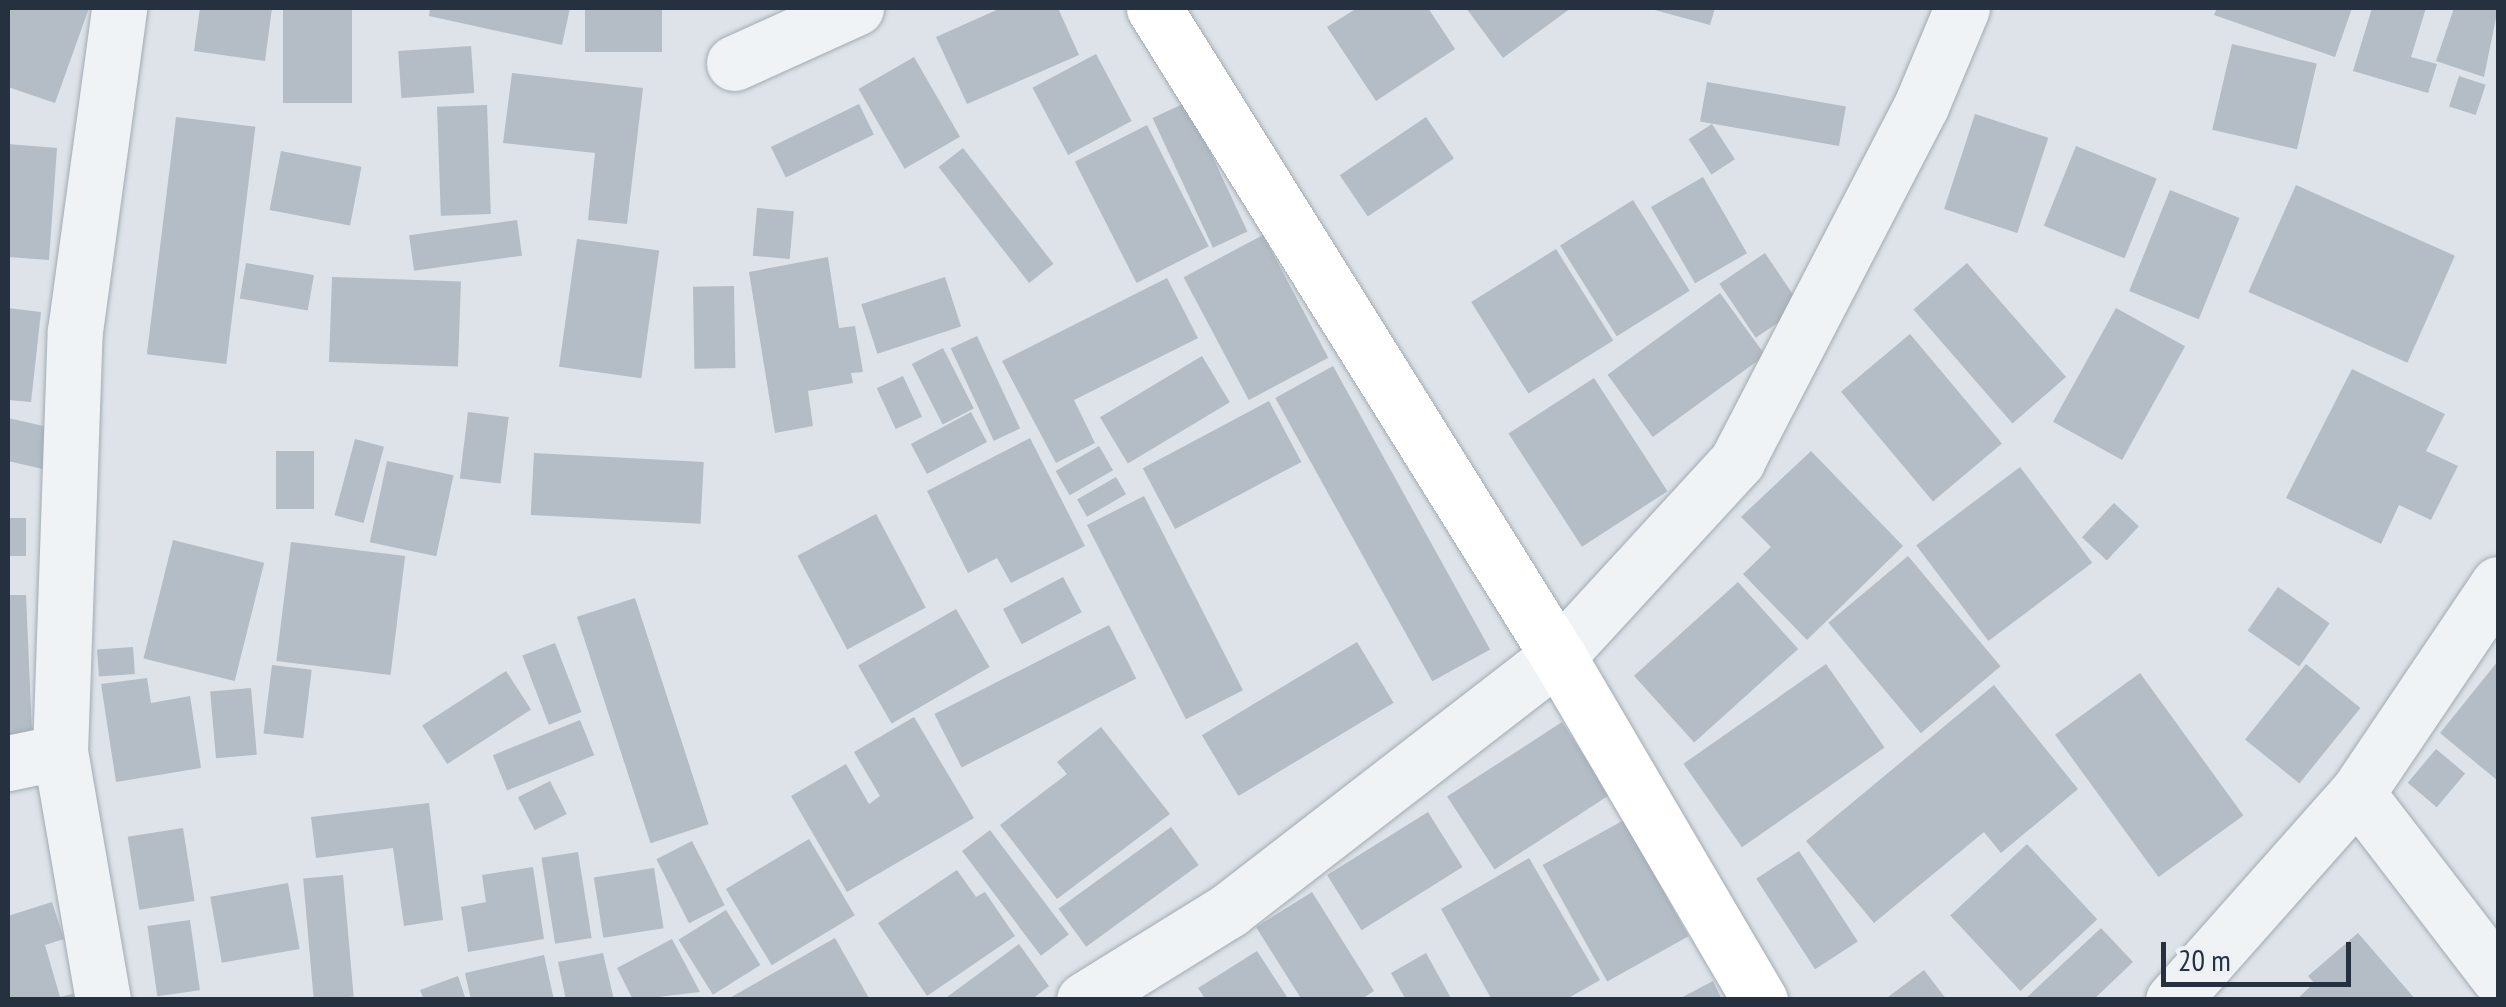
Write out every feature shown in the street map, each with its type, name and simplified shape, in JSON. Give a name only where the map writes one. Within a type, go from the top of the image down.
[{"type":"street","points":[[103,1000],[60,752],[75,331],[119,8]]},
{"type":"street","points":[[734,63],[856,8]]},
{"type":"street","points":[[1154,8],[1558,656],[1760,1000]]},
{"type":"street","points":[[1084,1000],[1230,910],[1558,656],[1737,461],[1921,106],[1962,8]]},
{"type":"street","points":[[2173,1000],[2357,793],[2498,584]]},
{"type":"street","points":[[8,763],[60,752]]},
{"type":"street","points":[[2357,793],[2498,977]]},
{"type":"building","points":[[8,8],[89,8],[55,103],[8,87]]},
{"type":"building","points":[[200,8],[272,8],[265,61],[194,51]]},
{"type":"building","points":[[283,8],[352,8],[352,103],[283,103]]},
{"type":"building","points":[[430,8],[570,8],[562,45],[429,16]]},
{"type":"building","points":[[585,8],[662,8],[662,52],[585,52]]},
{"type":"building","points":[[1001,8],[1058,8],[1079,55],[967,104],[936,37]]},
{"type":"building","points":[[1357,8],[1428,8],[1455,49],[1376,101],[1327,27]]},
{"type":"building","points":[[1466,8],[1571,8],[1503,58]]},
{"type":"building","points":[[1651,8],[1715,8],[1710,25]]},
{"type":"building","points":[[2217,8],[2352,8],[2335,57],[2214,15]]},
{"type":"building","points":[[2372,8],[2426,8],[2411,57],[2437,64],[2428,93],[2353,71]]},
{"type":"building","points":[[2454,8],[2498,8],[2484,77],[2436,61]]},
{"type":"building","points":[[2232,44],[2317,64],[2297,149],[2212,130]]},
{"type":"building","points":[[471,46],[474,93],[401,98],[398,51]]},
{"type":"building","points":[[1096,54],[1132,121],[1068,155],[1032,88]]},
{"type":"building","points":[[914,57],[960,137],[905,169],[859,89]]},
{"type":"building","points":[[512,73],[643,88],[627,224],[588,220],[595,153],[503,143]]},
{"type":"building","points":[[2459,76],[2486,85],[2476,115],[2449,106]]},
{"type":"building","points":[[1707,82],[1846,106],[1839,146],[1700,121]]},
{"type":"building","points":[[1187,102],[1247,232],[1213,248],[1153,118]]},
{"type":"building","points":[[859,104],[874,135],[786,178],[771,147]]},
{"type":"building","points":[[487,105],[491,214],[441,216],[437,107]]},
{"type":"building","points":[[1975,114],[2048,138],[2017,233],[1944,209]]},
{"type":"building","points":[[176,117],[255,127],[226,364],[147,354]]},
{"type":"building","points":[[1426,117],[1454,158],[1368,217],[1340,175]]},
{"type":"building","points":[[1712,124],[1735,159],[1711,174],[1689,139]]},
{"type":"building","points":[[1147,125],[1209,246],[1137,283],[1075,162]]},
{"type":"building","points":[[8,144],[57,148],[49,260],[8,257]]},
{"type":"building","points":[[2076,146],[2157,179],[2124,258],[2044,226]]},
{"type":"building","points":[[963,148],[1054,264],[1029,283],[939,167]]},
{"type":"building","points":[[281,151],[361,167],[350,226],[270,210]]},
{"type":"building","points":[[1703,177],[1747,253],[1695,283],[1651,207]]},
{"type":"building","points":[[2296,185],[2455,256],[2407,363],[2248,292]]},
{"type":"building","points":[[2170,190],[2240,218],[2199,319],[2129,291]]},
{"type":"building","points":[[1633,200],[1690,291],[1617,336],[1560,246]]},
{"type":"building","points":[[757,208],[794,211],[790,259],[753,256]]},
{"type":"building","points":[[517,220],[522,256],[414,271],[409,235]]},
{"type":"building","points":[[1263,235],[1328,358],[1249,400],[1184,277]]},
{"type":"building","points":[[577,239],[659,251],[641,378],[559,367]]},
{"type":"building","points":[[1556,249],[1613,341],[1528,394],[1471,302]]},
{"type":"building","points":[[1765,253],[1801,307],[1756,338],[1719,284]]},
{"type":"building","points":[[828,257],[839,328],[855,326],[863,372],[851,373],[853,383],[808,391],[813,426],[775,433],[749,272]]},
{"type":"building","points":[[246,263],[314,275],[308,310],[240,298]]},
{"type":"building","points":[[1967,263],[2066,377],[2012,424],[1913,310]]},
{"type":"building","points":[[332,277],[461,282],[458,366],[329,362]]},
{"type":"building","points":[[945,277],[961,326],[877,354],[861,304]]},
{"type":"building","points":[[1167,278],[1198,338],[1074,400],[1095,443],[1056,463],[1002,361]]},
{"type":"building","points":[[734,286],[735,368],[694,369],[693,287]]},
{"type":"building","points":[[1720,293],[1765,355],[1653,437],[1608,375]]},
{"type":"building","points":[[8,308],[41,312],[31,402],[8,400]]},
{"type":"building","points":[[2116,308],[2185,346],[2122,460],[2053,422]]},
{"type":"building","points":[[1910,334],[2002,444],[1933,501],[1841,392]]},
{"type":"building","points":[[977,336],[1020,428],[994,441],[951,348]]},
{"type":"building","points":[[943,348],[974,409],[943,424],[912,364]]},
{"type":"building","points":[[1202,356],[1230,402],[1128,464],[1100,417]]},
{"type":"building","points":[[1333,366],[1490,649],[1432,681],[1275,398]]},
{"type":"building","points":[[2352,369],[2445,414],[2426,451],[2458,466],[2431,520],[2399,505],[2381,544],[2286,498]]},
{"type":"building","points":[[903,376],[922,417],[896,429],[877,388]]},
{"type":"building","points":[[1594,378],[1668,491],[1582,547],[1508,434]]},
{"type":"building","points":[[1269,401],[1301,462],[1175,529],[1143,468]]},
{"type":"building","points":[[468,412],[509,417],[501,483],[460,479]]},
{"type":"building","points":[[971,412],[987,442],[927,474],[911,444]]},
{"type":"building","points":[[8,418],[52,428],[43,469],[8,461]]},
{"type":"building","points":[[1030,438],[1085,546],[1011,583],[997,558],[968,573],[927,491]]},
{"type":"building","points":[[355,439],[384,447],[364,523],[335,515]]},
{"type":"building","points":[[1099,446],[1113,470],[1070,495],[1056,471]]},
{"type":"building","points":[[276,451],[314,451],[314,509],[276,509]]},
{"type":"building","points":[[1811,451],[1903,546],[1807,640],[1743,574],[1771,547],[1741,517]]},
{"type":"building","points":[[534,453],[704,462],[701,524],[531,515]]},
{"type":"building","points":[[387,461],[454,475],[436,556],[370,542]]},
{"type":"building","points":[[2020,467],[2092,563],[1988,641],[1916,545]]},
{"type":"building","points":[[1116,477],[1126,494],[1087,517],[1077,500]]},
{"type":"building","points":[[1144,496],[1243,690],[1186,719],[1087,525]]},
{"type":"building","points":[[2114,503],[2139,526],[2107,561],[2082,537]]},
{"type":"building","points":[[876,514],[926,608],[847,649],[797,556]]},
{"type":"building","points":[[8,518],[26,518],[26,556],[8,556]]},
{"type":"building","points":[[173,540],[264,563],[235,681],[143,658]]},
{"type":"building","points":[[291,542],[405,556],[391,675],[276,661]]},
{"type":"building","points":[[1908,556],[2001,666],[1921,733],[1828,623]]},
{"type":"building","points":[[1063,577],[1082,612],[1022,644],[1003,609]]},
{"type":"building","points":[[1738,582],[1798,649],[1694,743],[1634,676]]},
{"type":"building","points":[[2278,587],[2330,623],[2299,667],[2248,630]]},
{"type":"building","points":[[8,595],[26,595],[32,734],[8,735]]},
{"type":"building","points":[[635,598],[709,824],[651,843],[577,617]]},
{"type":"building","points":[[956,609],[990,667],[892,724],[858,666]]},
{"type":"building","points":[[1109,625],[1136,678],[962,767],[934,714]]},
{"type":"building","points":[[1357,642],[1394,703],[1238,796],[1202,735]]},
{"type":"building","points":[[555,643],[582,712],[549,725],[522,656]]},
{"type":"building","points":[[133,647],[135,674],[99,676],[97,650]]},
{"type":"building","points":[[2498,661],[2498,781],[2440,733]]},
{"type":"building","points":[[1826,664],[1885,748],[1742,847],[1683,764]]},
{"type":"building","points":[[2306,664],[2360,708],[2299,783],[2245,739]]},
{"type":"building","points":[[272,665],[312,670],[303,738],[264,733]]},
{"type":"building","points":[[506,671],[531,710],[447,764],[422,725]]},
{"type":"building","points":[[2140,673],[2243,815],[2159,877],[2055,735]]},
{"type":"building","points":[[147,678],[151,703],[190,696],[201,768],[116,782],[101,684]]},
{"type":"building","points":[[1994,685],[2078,789],[2001,853],[1984,832],[1874,923],[1806,841]]},
{"type":"building","points":[[251,688],[257,755],[216,758],[210,692]]},
{"type":"building","points":[[914,717],[974,818],[847,892],[791,796],[846,764],[869,804],[880,796],[854,752]]},
{"type":"building","points":[[580,720],[594,755],[507,790],[493,755]]},
{"type":"building","points":[[1562,722],[1609,795],[1494,870],[1447,797]]},
{"type":"building","points":[[1101,727],[1170,814],[1057,899],[1000,825],[1067,774],[1057,762]]},
{"type":"building","points":[[2436,749],[2465,773],[2437,807],[2408,783]]},
{"type":"building","points":[[550,781],[567,814],[535,830],[518,797]]},
{"type":"building","points":[[429,803],[443,920],[404,926],[393,848],[316,858],[311,817]]},
{"type":"building","points":[[1428,812],[1462,867],[1362,930],[1327,875]]},
{"type":"building","points":[[1624,820],[1688,936],[1607,981],[1543,865]]},
{"type":"building","points":[[1171,827],[1199,865],[1086,947],[1059,909]]},
{"type":"building","points":[[183,828],[195,901],[139,910],[128,837]]},
{"type":"building","points":[[990,830],[1069,935],[1041,956],[962,851]]},
{"type":"building","points":[[809,839],[855,915],[772,965],[726,889]]},
{"type":"building","points":[[692,841],[725,905],[689,923],[656,859]]},
{"type":"building","points":[[2027,844],[2097,919],[2020,991],[1950,916]]},
{"type":"building","points":[[1799,851],[1858,942],[1815,969],[1756,879]]},
{"type":"building","points":[[578,852],[592,938],[555,944],[541,858]]},
{"type":"building","points":[[1529,858],[1600,980],[1565,1000],[1492,1000],[1441,909]]},
{"type":"building","points":[[533,867],[544,939],[468,952],[461,907],[486,902],[482,875]]},
{"type":"building","points":[[654,868],[664,928],[603,938],[594,878]]},
{"type":"building","points":[[957,870],[976,897],[985,892],[1015,936],[927,996],[878,923]]},
{"type":"building","points":[[343,875],[354,997],[314,1000],[303,878]]},
{"type":"building","points":[[288,883],[300,949],[222,963],[210,897]]},
{"type":"building","points":[[1312,892],[1374,991],[1360,1000],[1302,1000],[1256,927]]},
{"type":"building","points":[[52,902],[64,939],[45,945],[60,997],[76,993],[78,1000],[8,1000],[8,916]]},
{"type":"building","points":[[726,910],[760,965],[713,995],[679,940]]},
{"type":"building","points":[[190,920],[200,990],[157,996],[147,926]]},
{"type":"building","points":[[2101,928],[2133,962],[2093,1000],[2024,1000]]},
{"type":"building","points":[[2358,933],[2416,1000],[2296,1000],[2314,983],[2308,976]]},
{"type":"building","points":[[835,938],[870,1000],[726,1000]]},
{"type":"building","points":[[672,939],[700,992],[633,1000],[617,968]]},
{"type":"building","points":[[1019,944],[1049,986],[1031,1000],[943,1000]]},
{"type":"building","points":[[1257,951],[1289,1000],[1206,1000],[1198,988]]},
{"type":"building","points":[[603,953],[614,1000],[566,1000],[558,962]]},
{"type":"building","points":[[1426,953],[1452,1000],[1406,1000],[1391,973]]},
{"type":"building","points":[[544,955],[554,1000],[471,1000],[465,973]]},
{"type":"building","points":[[1924,970],[1947,1000],[1884,1000]]},
{"type":"building","points":[[458,976],[466,1000],[424,1000],[420,990]]},
{"type":"building","points":[[1713,981],[1722,1000],[1677,1000]]}]
